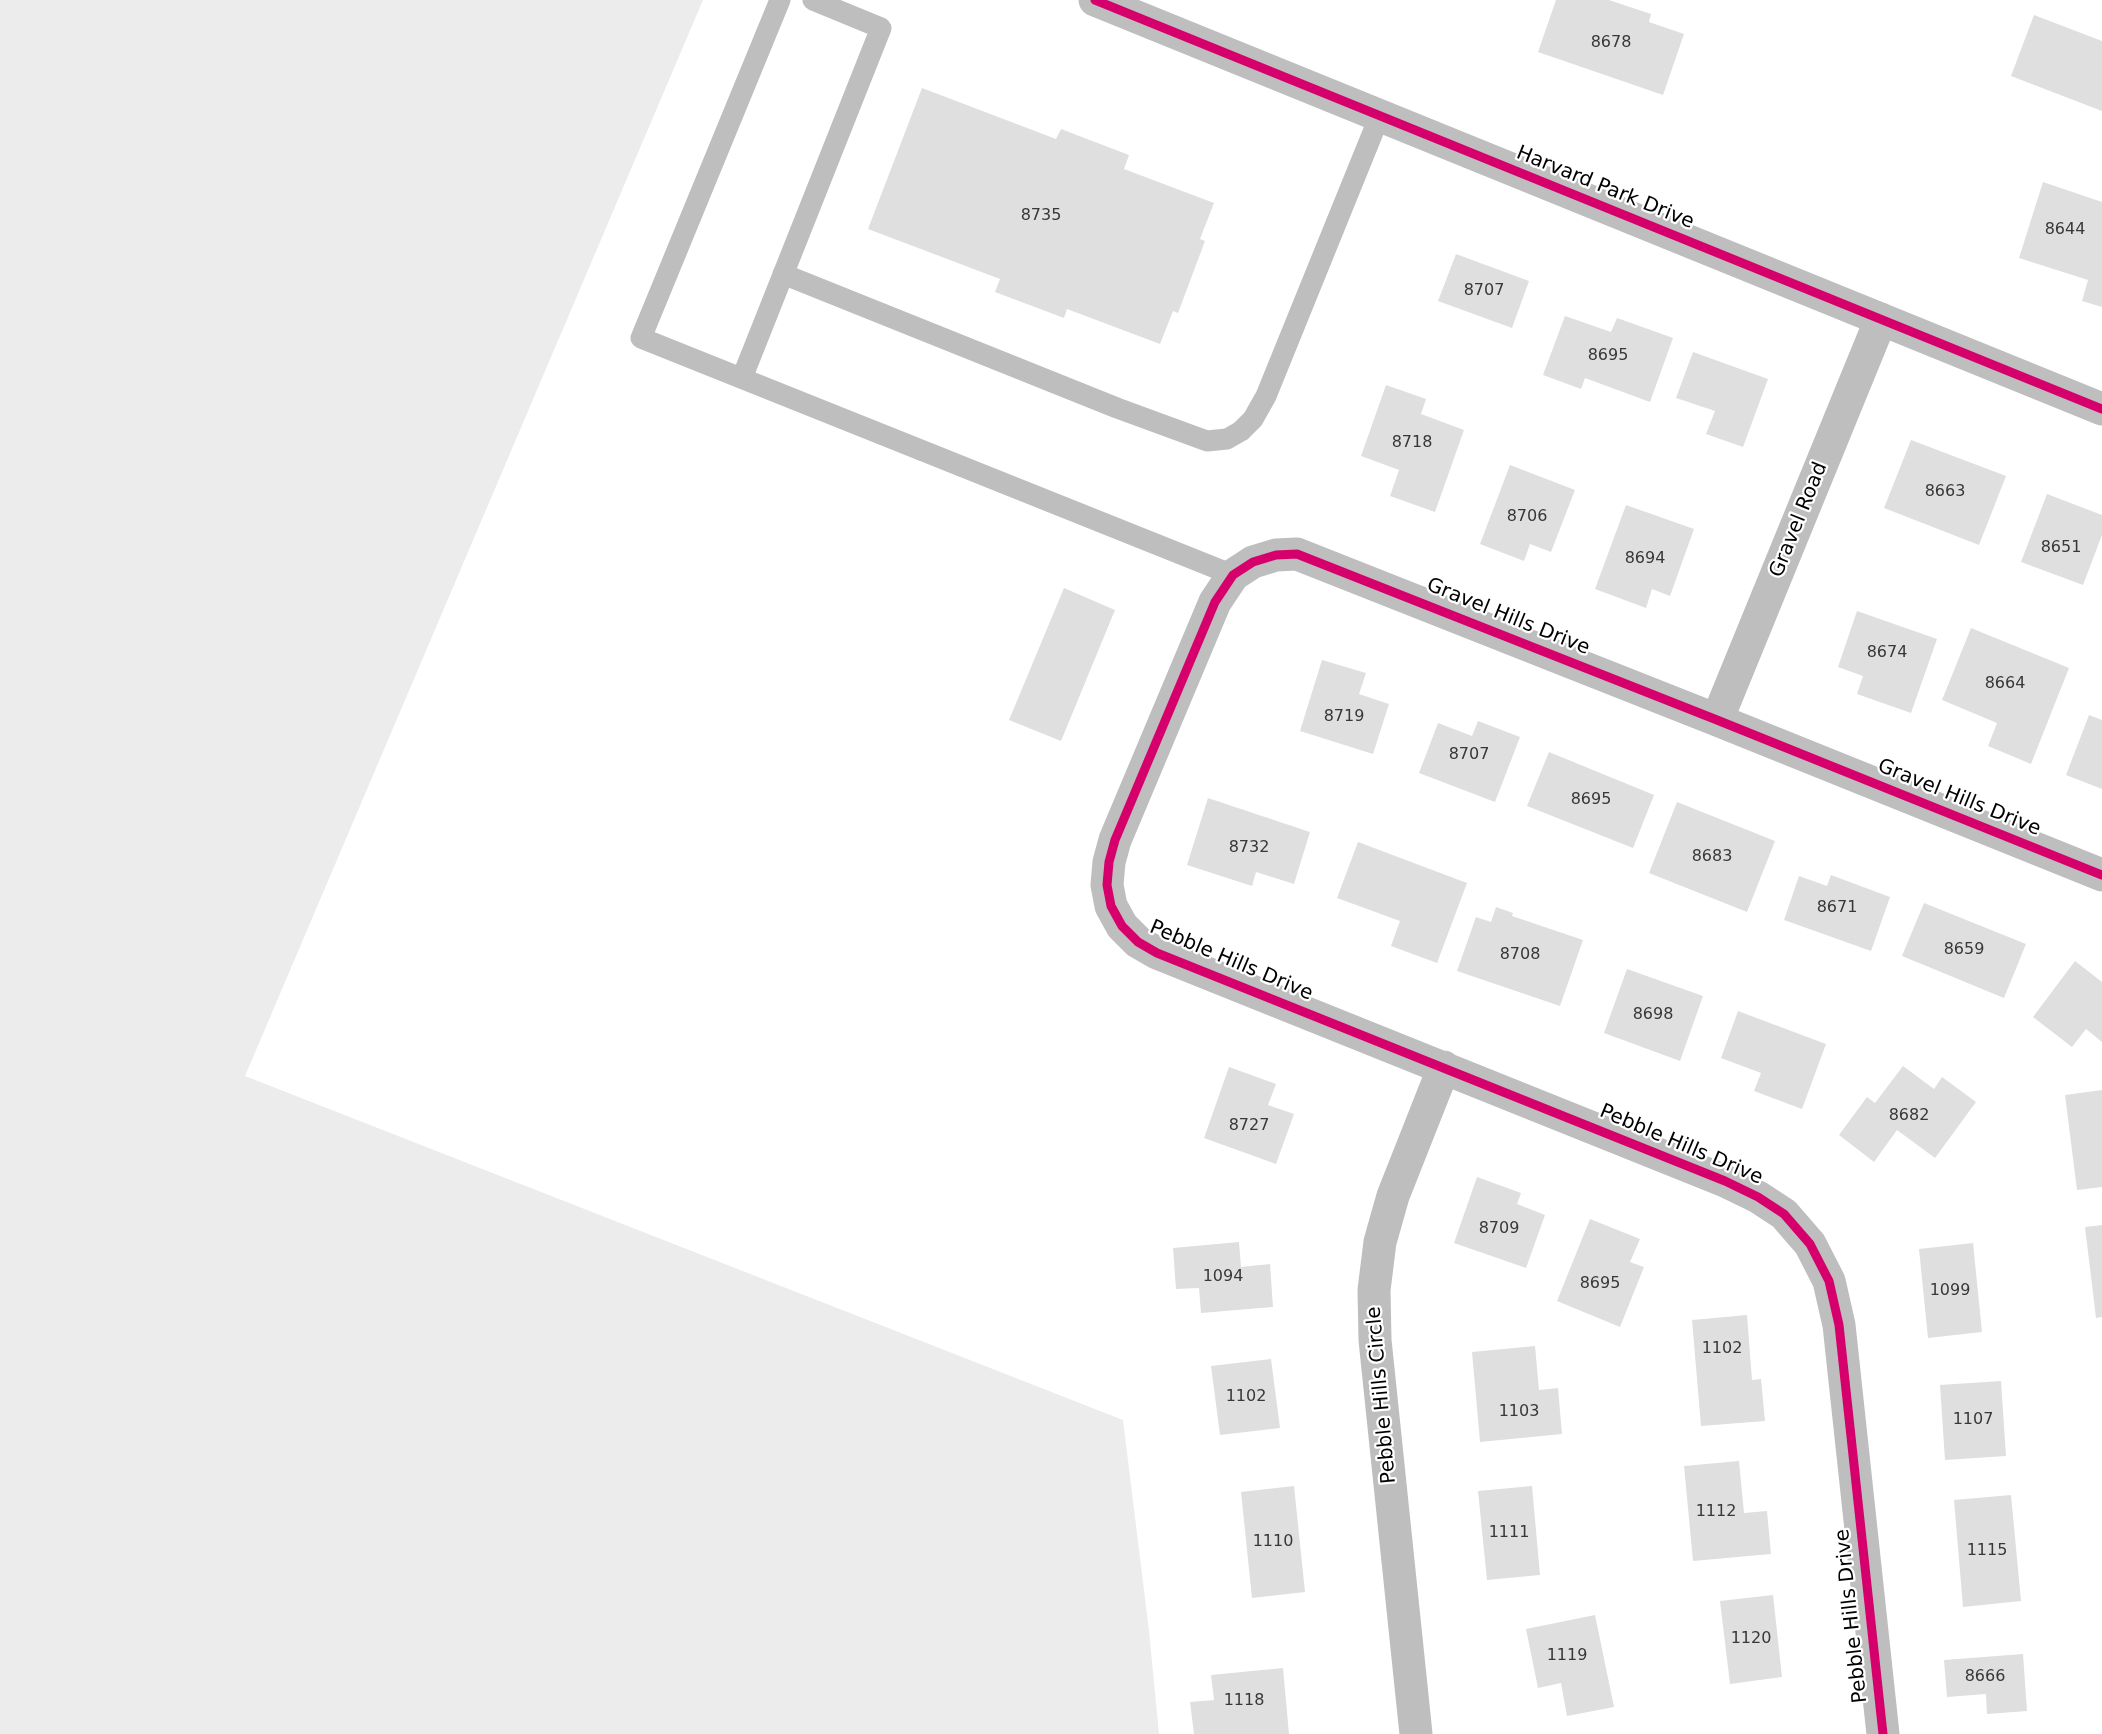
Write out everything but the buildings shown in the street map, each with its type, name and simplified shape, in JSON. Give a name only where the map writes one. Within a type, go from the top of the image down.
[{"type":"street","name":"Harvard Park Drive","points":[[1095,0],[2102,409]]},
{"type":"street","name":"Gravel Road","points":[[1717,720],[1881,319]]},
{"type":"street","name":"Gravel Hills Drive","points":[[1112,906],[1107,885],[1114,840],[1215,602],[1233,575],[1253,562],[1276,555],[1297,554],[2102,875]]},
{"type":"street","name":"Pebble Hills Drive","points":[[1112,906],[1122,926],[1138,942],[1157,953],[1725,1180],[1784,1214],[1810,1244],[1829,1281],[1839,1325],[1883,1734]]},
{"type":"street","name":"Pebble Hills Circle","points":[[1416,1734],[1375,1340],[1374,1290],[1380,1242],[1393,1196],[1444,1067]]},
{"type":"lane","points":[[780,0],[641,338],[1233,575]]},
{"type":"lane","points":[[742,378],[881,28],[813,0]]},
{"type":"lane","points":[[783,274],[1128,412],[1207,441],[1227,439],[1241,431],[1253,419],[1266,396],[1380,115]]},
{"type":"shaded area","points":[[0,0],[703,0],[245,1076],[1123,1420],[1159,1734],[0,1734]]},
{"type":"cycle path","points":[[1095,0],[2102,409]]},
{"type":"cycle path","points":[[1883,1734],[1839,1325],[1829,1281],[1810,1244],[1784,1214],[1758,1197],[1725,1181],[1157,953],[1138,942],[1122,926],[1111,906],[1107,885],[1109,862],[1115,840],[1215,602],[1233,575],[1253,562],[1276,555],[1297,554],[2102,875]]}]
